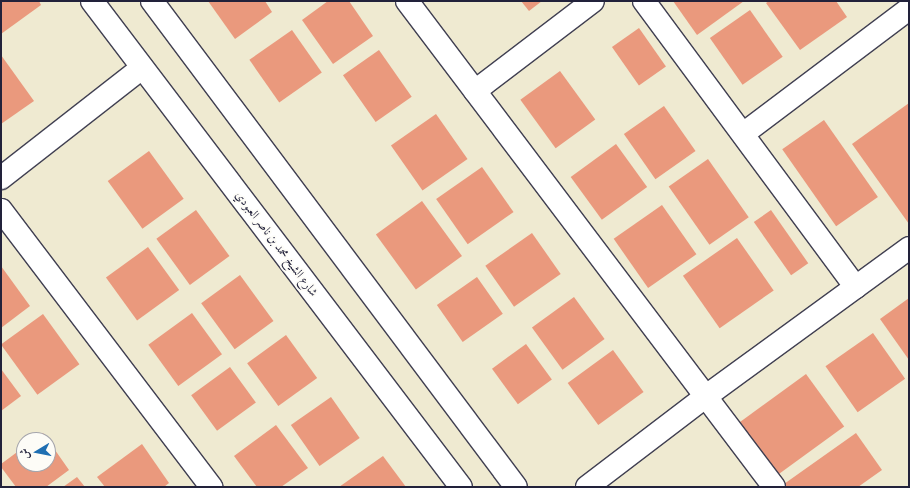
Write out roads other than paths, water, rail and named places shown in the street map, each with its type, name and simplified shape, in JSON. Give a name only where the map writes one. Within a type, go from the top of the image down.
[{"type":"street","name":"شارع الشيخ محمد بن ناصر العبودي","points":[[92,1],[461,487]]},
{"type":"street","points":[[152,1],[516,487]]},
{"type":"street","points":[[407,1],[774,487]]},
{"type":"street","points":[[475,91],[593,1]]},
{"type":"street","points":[[644,1],[856,287]]},
{"type":"street","points":[[743,134],[909,9],[904,1]]},
{"type":"street","points":[[1,178],[142,68]]},
{"type":"street","points":[[1,210],[211,487]]},
{"type":"street","points":[[587,487],[706,397],[909,248]]}]
